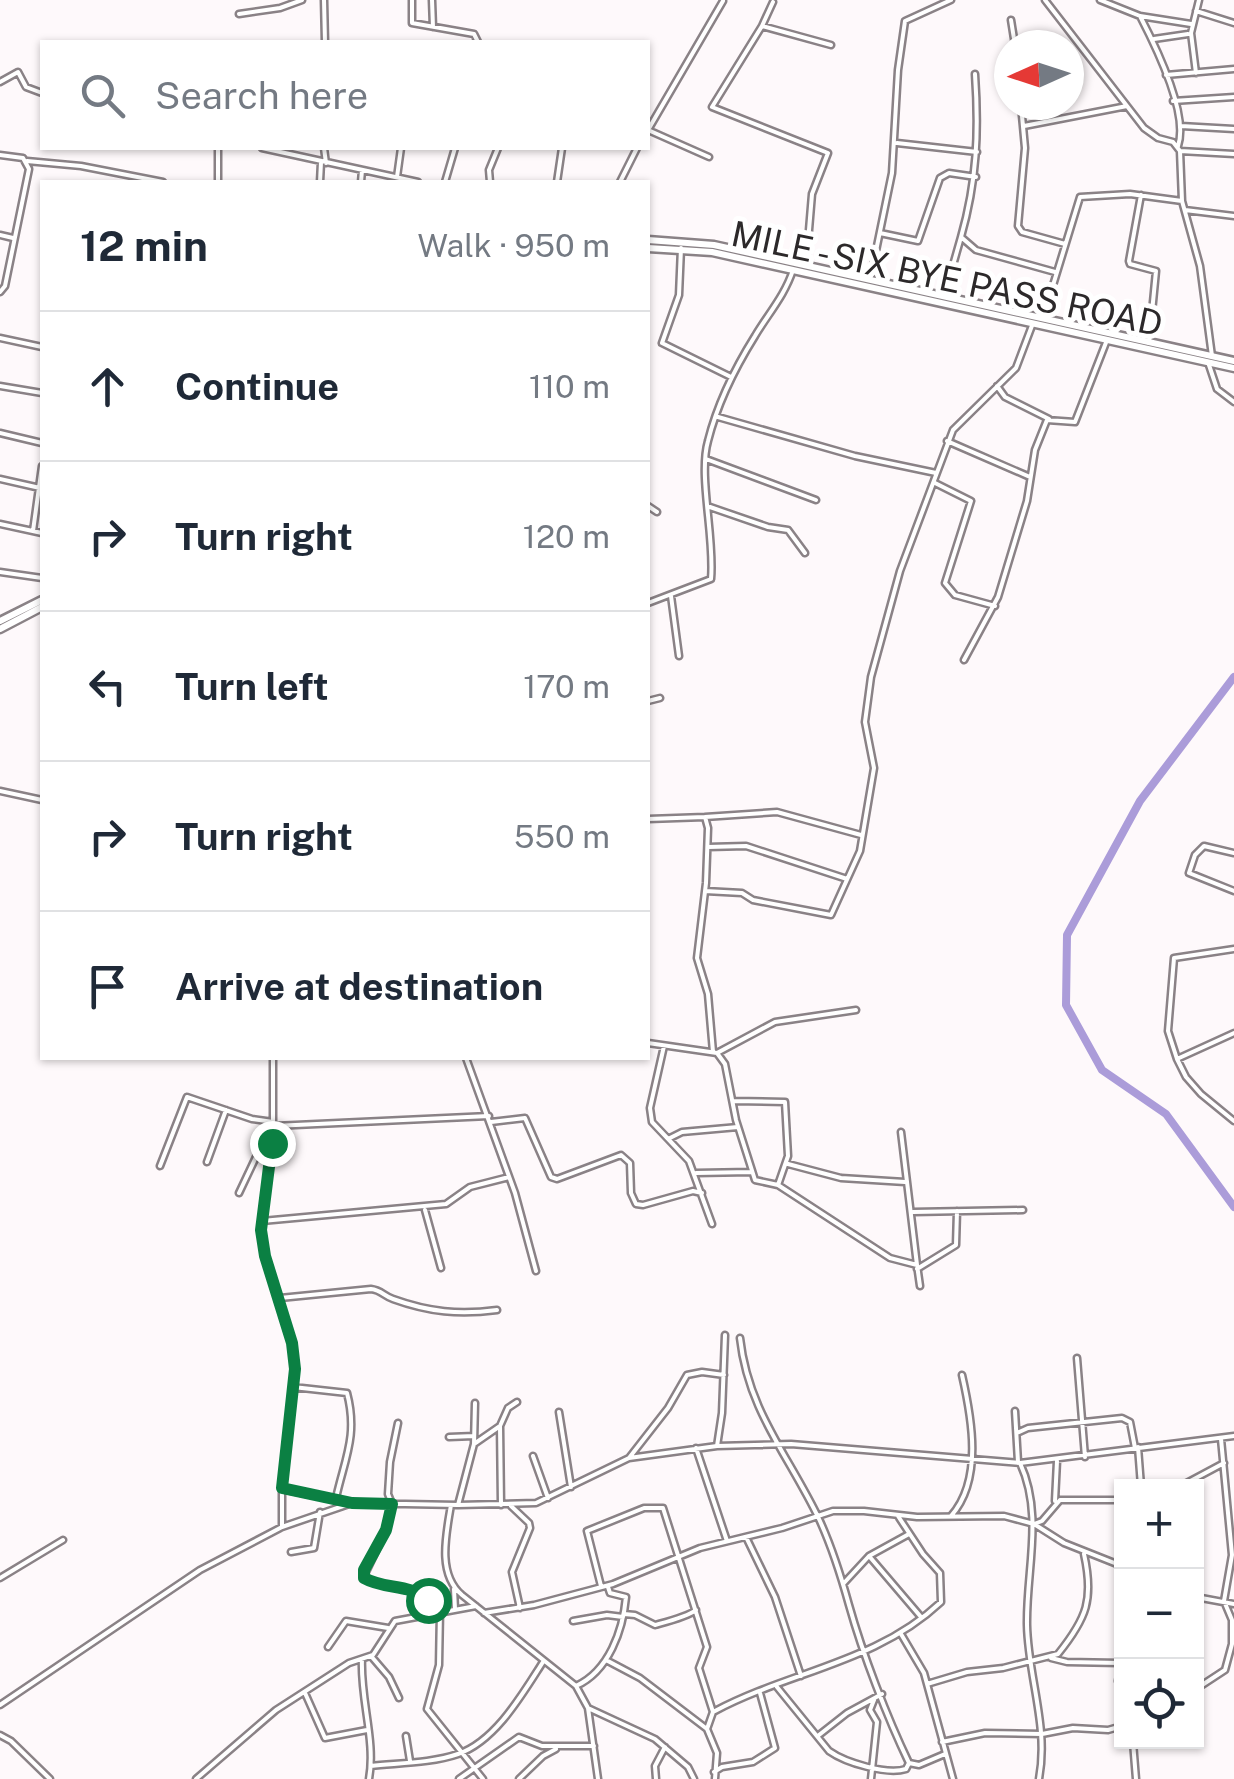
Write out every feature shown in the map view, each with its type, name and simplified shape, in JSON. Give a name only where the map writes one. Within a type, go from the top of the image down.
[{"type":"street","points":[[239,14],[280,8],[302,0]]},
{"type":"street","points":[[324,0],[324,40]]},
{"type":"street","points":[[412,0],[412,24],[474,34],[477,40]]},
{"type":"street","points":[[432,0],[433,26]]},
{"type":"street","points":[[870,280],[896,143],[898,70],[905,21],[951,0]]},
{"type":"street","points":[[1046,0],[1149,134],[1179,148],[1234,154]]},
{"type":"street","points":[[1100,0],[1140,16],[1191,24]]},
{"type":"street","points":[[1196,73],[1190,33],[1199,0]]},
{"type":"street","points":[[650,127],[723,1]]},
{"type":"street","points":[[773,2],[712,107],[828,153],[812,194],[806,266]]},
{"type":"street","points":[[1196,11],[1234,23]]},
{"type":"street","points":[[1140,16],[1154,39],[1181,126],[1182,202],[1200,266],[1210,360],[1217,388],[1234,402]]},
{"type":"street","points":[[1011,20],[1012,30]]},
{"type":"street","points":[[762,26],[831,45]]},
{"type":"street","points":[[1154,39],[1190,33]]},
{"type":"street","points":[[1166,76],[1234,69]]},
{"type":"street","points":[[0,82],[18,72],[26,87],[40,92]]},
{"type":"street","points":[[944,297],[976,177],[975,74]]},
{"type":"street","points":[[1173,101],[1234,97]]},
{"type":"street","points":[[1024,126],[1127,106]]},
{"type":"street","points":[[1023,120],[1018,226],[1022,232],[1064,244]]},
{"type":"street","points":[[1181,126],[1234,129]]},
{"type":"street","points":[[650,131],[709,157]]},
{"type":"street","points":[[896,143],[977,152]]},
{"type":"street","points":[[218,150],[218,180]]},
{"type":"street","points":[[270,150],[408,180]]},
{"type":"street","points":[[320,180],[324,150]]},
{"type":"street","points":[[397,178],[402,150]]},
{"type":"street","points":[[447,180],[454,150]]},
{"type":"street","points":[[490,180],[489,170],[497,150]]},
{"type":"street","points":[[557,180],[562,150]]},
{"type":"street","points":[[621,180],[637,150]]},
{"type":"street","points":[[0,155],[153,180]]},
{"type":"street","points":[[0,302],[29,169],[26,160]]},
{"type":"street","points":[[361,180],[362,170]]},
{"type":"street","points":[[880,233],[918,241],[940,178],[949,173],[976,177]]},
{"type":"street","points":[[1043,318],[1081,196],[1141,195],[1182,202]]},
{"type":"street","points":[[1141,195],[1129,261],[1156,271],[1148,343]]},
{"type":"street","points":[[1185,210],[1234,216]]},
{"type":"street","points":[[0,235],[14,238]]},
{"type":"street","points":[[961,237],[976,250],[1057,273]]},
{"type":"street","points":[[650,244],[714,245],[1043,318],[1210,360]]},
{"type":"street","name":"MILE - SIX BYE PASS ROAD","points":[[650,244],[793,270],[1234,365]]},
{"type":"street","points":[[681,248],[679,295],[662,344],[732,378]]},
{"type":"street","points":[[650,602],[710,579],[713,560],[706,446],[732,378],[783,295],[793,270]]},
{"type":"street","points":[[705,891],[742,893],[753,900],[830,915],[860,851],[874,768],[865,722],[871,676],[900,571],[947,441],[972,409],[1016,368],[1033,324]]},
{"type":"street","points":[[0,338],[40,347]]},
{"type":"street","points":[[997,386],[1005,397],[1049,419],[1075,422],[1107,340]]},
{"type":"street","points":[[0,386],[40,393]]},
{"type":"street","points":[[716,416],[854,456],[936,473]]},
{"type":"street","points":[[964,660],[994,606],[1032,478],[1034,450],[1049,419]]},
{"type":"street","points":[[0,433],[40,443]]},
{"type":"street","points":[[947,441],[1032,478]]},
{"type":"street","points":[[706,459],[816,500]]},
{"type":"street","points":[[0,479],[40,488],[33,531]]},
{"type":"street","points":[[933,482],[971,501],[944,583],[955,595],[994,606]]},
{"type":"street","points":[[709,506],[788,530],[805,553]]},
{"type":"street","points":[[650,507],[657,512]]},
{"type":"street","points":[[0,524],[40,533]]},
{"type":"street","points":[[0,572],[40,578]]},
{"type":"street","points":[[671,594],[680,656]]},
{"type":"street","points":[[0,621],[40,601]]},
{"type":"street","points":[[0,629],[40,609]]},
{"type":"street","points":[[650,700],[660,698]]},
{"type":"street","points":[[0,791],[40,800]]},
{"type":"street","points":[[650,819],[777,812],[861,835]]},
{"type":"street","points":[[704,817],[708,847],[697,958],[708,994],[715,1052],[725,1064],[751,1172],[759,1183],[778,1184],[890,1258],[917,1267],[956,1246],[957,1211]]},
{"type":"street","points":[[708,847],[746,846],[847,879]]},
{"type":"street","points":[[1234,853],[1204,846],[1195,856],[1190,873],[1234,891]]},
{"type":"street","points":[[1234,950],[1174,958],[1168,1032],[1186,1077],[1234,1121]]},
{"type":"street","points":[[650,1043],[715,1052],[776,1022],[856,1010]]},
{"type":"street","points":[[1177,1059],[1234,1033]]},
{"type":"street","points":[[664,1046],[650,1108],[654,1127],[670,1138],[694,1172],[712,1224]]},
{"type":"street","points":[[273,1060],[272,1143],[262,1221],[265,1256],[292,1343],[293,1386],[282,1488],[282,1527]]},
{"type":"street","points":[[467,1060],[509,1176],[536,1271]]},
{"type":"street","points":[[160,1166],[187,1096],[273,1124],[525,1118],[551,1177],[557,1179],[621,1155],[630,1162],[636,1204],[643,1206],[693,1191],[702,1193]]},
{"type":"street","points":[[733,1100],[783,1100],[788,1164],[778,1184]]},
{"type":"street","points":[[206,1162],[226,1110]]},
{"type":"street","points":[[670,1138],[682,1132],[738,1127]]},
{"type":"street","points":[[901,1132],[920,1286]]},
{"type":"street","points":[[240,1194],[256,1157],[272,1143]]},
{"type":"street","points":[[788,1164],[841,1178],[906,1182]]},
{"type":"street","points":[[694,1172],[751,1172]]},
{"type":"street","points":[[262,1221],[424,1208],[454,1202],[470,1187],[509,1176]]},
{"type":"street","points":[[424,1208],[440,1268]]},
{"type":"street","points":[[912,1212],[1023,1210]]},
{"type":"street","points":[[280,1298],[372,1288],[387,1298],[432,1311],[466,1314],[497,1310]]},
{"type":"street","points":[[717,1446],[725,1336]]},
{"type":"street","points":[[740,1338],[750,1390],[818,1516],[909,1763]]},
{"type":"street","points":[[1077,1358],[1085,1456]]},
{"type":"street","points":[[951,1516],[970,1484],[962,1374]]},
{"type":"street","points":[[629,1458],[688,1375],[724,1375]]},
{"type":"street","points":[[293,1386],[347,1393],[352,1444],[336,1498]]},
{"type":"street","points":[[502,1505],[500,1426],[508,1408],[517,1402]]},
{"type":"street","points":[[458,1506],[474,1444],[475,1403]]},
{"type":"street","points":[[559,1412],[571,1486]]},
{"type":"street","points":[[1015,1412],[1019,1463],[1030,1488],[1034,1524],[1027,1604],[1030,1662],[1042,1734],[1038,1779]]},
{"type":"street","points":[[1017,1433],[1028,1428],[1128,1419],[1137,1447],[1140,1479]]},
{"type":"street","points":[[398,1424],[388,1474],[392,1504],[386,1530],[364,1570],[364,1578],[376,1584],[409,1588],[426,1597],[426,1614]]},
{"type":"street","points":[[474,1444],[500,1426]]},
{"type":"street","points":[[449,1437],[475,1436]]},
{"type":"street","points":[[282,1488],[352,1503],[502,1505],[548,1498],[629,1458],[717,1446],[776,1444],[1019,1463],[1234,1436]]},
{"type":"street","points":[[1204,1685],[1225,1670],[1232,1620],[1224,1601],[1232,1555],[1222,1438]]},
{"type":"street","points":[[696,1448],[727,1541]]},
{"type":"street","points":[[533,1456],[548,1498]]},
{"type":"street","points":[[1054,1506],[1056,1460]]},
{"type":"street","points":[[1194,1479],[1224,1463]]},
{"type":"street","points":[[1034,1524],[1067,1499],[1114,1500]]},
{"type":"street","points":[[0,1705],[200,1570],[282,1527],[352,1503]]},
{"type":"street","points":[[509,1504],[530,1523],[512,1572],[520,1608]]},
{"type":"street","points":[[451,1506],[446,1535],[447,1571],[454,1588],[455,1609]]},
{"type":"street","points":[[576,1686],[594,1675],[606,1660],[624,1616],[626,1597],[610,1593],[604,1586],[586,1532],[644,1508],[663,1508],[707,1647],[700,1670],[713,1712],[707,1729]]},
{"type":"street","points":[[484,1613],[520,1608],[604,1586],[700,1548],[848,1510],[898,1516],[1004,1516],[1034,1524],[1084,1553],[1114,1563]]},
{"type":"street","points":[[292,1552],[314,1548],[320,1512]]},
{"type":"street","points":[[713,1712],[866,1653],[901,1634],[943,1598],[941,1576],[898,1516]]},
{"type":"street","points":[[844,1583],[869,1556],[909,1534]]},
{"type":"street","points":[[746,1537],[776,1598],[802,1677]]},
{"type":"street","points":[[0,1578],[63,1540]]},
{"type":"street","points":[[1051,1658],[1085,1615],[1089,1602],[1084,1553]]},
{"type":"street","points":[[869,1556],[922,1618]]},
{"type":"street","points":[[454,1588],[576,1686],[588,1708],[598,1779]]},
{"type":"street","points":[[1204,1598],[1234,1604]]},
{"type":"street","points":[[196,1779],[276,1710],[349,1663],[370,1656],[381,1646],[389,1628],[406,1617],[476,1606]]},
{"type":"street","points":[[574,1621],[624,1616],[660,1625],[696,1610]]},
{"type":"street","points":[[440,1611],[439,1665],[427,1709],[483,1779]]},
{"type":"street","points":[[328,1647],[346,1621],[389,1628]]},
{"type":"street","points":[[901,1634],[927,1684],[953,1779]]},
{"type":"street","points":[[370,1656],[389,1677],[399,1698]]},
{"type":"street","points":[[927,1684],[967,1672],[1051,1658],[1067,1662],[1114,1660]]},
{"type":"street","points":[[362,1659],[372,1766],[369,1779]]},
{"type":"street","points":[[606,1660],[640,1678],[707,1729],[718,1753],[715,1779]]},
{"type":"street","points":[[372,1766],[460,1754],[484,1738],[503,1717],[543,1662]]},
{"type":"street","points":[[777,1686],[833,1754],[893,1772],[909,1763]]},
{"type":"street","points":[[305,1692],[325,1738],[367,1730]]},
{"type":"street","points":[[714,1772],[754,1762],[774,1748],[760,1693]]},
{"type":"street","points":[[820,1735],[882,1694]]},
{"type":"street","points":[[872,1779],[878,1719],[870,1710],[874,1700]]},
{"type":"street","points":[[588,1708],[665,1747],[688,1766],[694,1779]]},
{"type":"street","points":[[942,1742],[985,1733],[1042,1734],[1073,1728],[1114,1728]]},
{"type":"street","points":[[0,1735],[50,1779]]},
{"type":"street","points":[[406,1736],[410,1761]]},
{"type":"street","points":[[459,1779],[519,1737],[538,1745],[594,1746]]},
{"type":"street","points":[[520,1779],[542,1756],[560,1747]]},
{"type":"street","points":[[656,1779],[655,1766],[665,1747]]},
{"type":"street","points":[[1133,1749],[1136,1779]]},
{"type":"street","points":[[909,1763],[919,1766],[945,1754]]},
{"type":"street","points":[[893,1772],[896,1779]]},
{"type":"waterway","points":[[1234,677],[1140,801],[1067,935],[1066,1005],[1102,1070],[1166,1114],[1234,1207]]},
{"type":"route","points":[[272,1143],[261,1230],[265,1256],[292,1343],[295,1369],[282,1488],[352,1503],[392,1504],[386,1530],[364,1570],[364,1578],[376,1584],[409,1588],[428,1600]]}]
